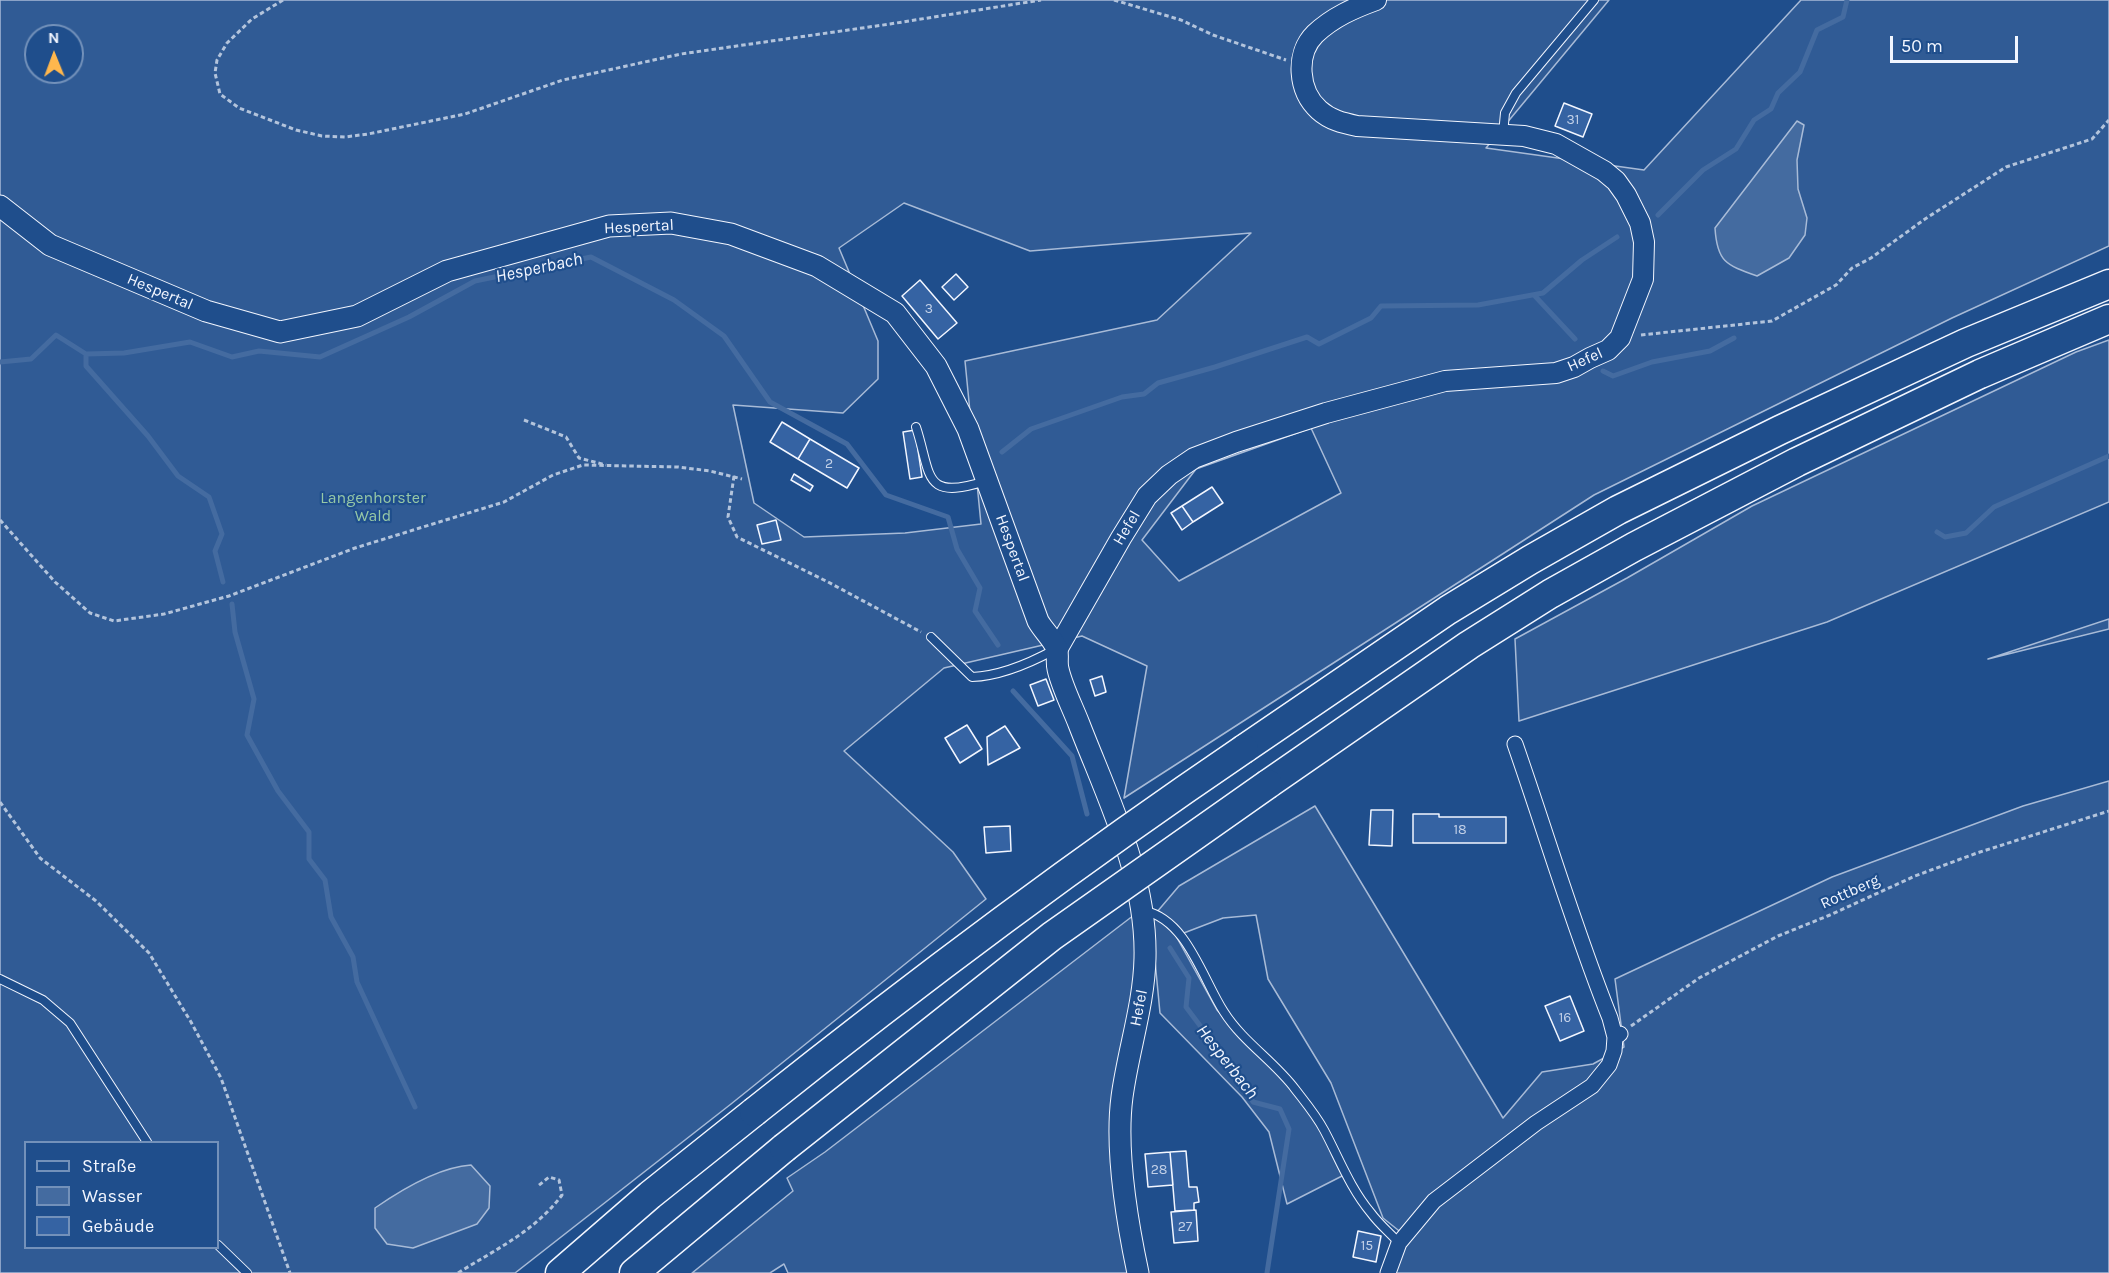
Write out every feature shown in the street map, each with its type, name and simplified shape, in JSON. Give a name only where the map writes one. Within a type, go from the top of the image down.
[{"type":"highway","points":[[560,1273],[650,1195],[882,1010],[1132,825],[1448,610],[1618,510],[1779,430],[1966,343],[2109,285]]},
{"type":"highway","points":[[634,1273],[784,1148],[1052,936],[1469,645],[1550,594],[1634,547],[1797,462],[1980,374],[2109,319]]},
{"type":"main road","name":"Hespertal","points":[[0,206],[50,244],[206,311],[280,332],[357,316],[447,271],[609,226],[671,223],[732,234],[817,266],[895,313],[936,366],[968,429],[1038,621],[1058,648]]},
{"type":"main road","name":"Hefel","points":[[1058,648],[1058,669],[1116,818],[1143,911],[1145,952],[1143,984],[1122,1097],[1120,1123],[1122,1173],[1129,1230],[1138,1273]]},
{"type":"street","name":"Hefel","points":[[1058,648],[1148,496],[1169,475],[1194,459],[1236,442],[1316,416],[1445,381],[1556,373],[1608,351],[1620,338],[1643,279],[1644,242],[1640,223],[1626,195],[1604,171],[1565,148],[1524,136],[1357,126],[1338,122],[1318,110],[1304,89],[1301,75],[1302,62],[1309,43],[1314,35],[1334,19],[1351,9],[1376,0]]},
{"type":"street","points":[[1388,1273],[1399,1243],[1434,1201],[1536,1123],[1592,1086],[1609,1065],[1618,1036],[1550,853],[1539,812],[1515,744]]},
{"type":"lane","points":[[1503,134],[1505,113],[1516,93],[1594,0]]},
{"type":"lane","points":[[916,427],[928,473],[936,484],[945,489],[966,488],[987,481]]},
{"type":"lane","points":[[931,637],[972,677],[988,676],[1040,658],[1058,648]]},
{"type":"lane","points":[[1143,911],[1157,914],[1175,929],[1207,977],[1224,1012],[1248,1043],[1293,1086],[1323,1128],[1344,1172],[1370,1213],[1399,1243]]},
{"type":"lane","points":[[0,979],[43,1000],[70,1023],[146,1141]]},
{"type":"lane","points":[[219,1246],[247,1273]]},
{"type":"path","points":[[283,0],[252,19],[227,43],[217,60],[215,73],[220,94],[239,108],[296,130],[322,136],[345,137],[465,114],[563,80],[681,54],[1041,0]]},
{"type":"path","points":[[1114,0],[1181,20],[1213,35],[1292,62]]},
{"type":"path","points":[[1620,338],[1772,321],[1836,285],[1852,268],[1871,258],[1925,219],[2006,167],[2092,139],[2109,120]]},
{"type":"path","points":[[524,420],[566,437],[579,458],[613,467]]},
{"type":"path","points":[[0,520],[55,582],[90,613],[114,621],[164,614],[229,596],[355,548],[504,502],[553,475],[583,465],[678,467],[742,479]]},
{"type":"path","points":[[734,476],[728,518],[737,537],[931,637]]},
{"type":"path","points":[[0,802],[40,858],[96,902],[149,953],[192,1022],[221,1078],[290,1273]]},
{"type":"path","name":"Rottberg","points":[[1618,1036],[1699,978],[1778,936],[1915,876],[2038,833],[2109,812]]},
{"type":"path","points":[[458,1273],[522,1235],[550,1211],[562,1195],[560,1180],[549,1177],[537,1186]]},
{"type":"shaded area","name":"Langenhorster Wald","points":[[0,0],[1609,0],[1486,148],[1644,170],[1801,0],[2109,0],[2109,246],[1952,318],[1594,495],[1124,798],[1147,666],[1082,636],[944,668],[844,751],[953,852],[986,899],[731,1104],[515,1273],[0,1273]],"holes":[[[904,203],[1030,251],[1251,233],[1157,320],[965,361],[981,524],[905,533],[804,537],[754,503],[733,405],[843,413],[878,379],[878,341],[839,248]],[[1311,428],[1341,493],[1179,581],[1142,540],[1196,469]]]},
{"type":"shaded area","points":[[2109,340],[2109,502],[1827,622],[1519,721],[1515,639],[1752,506],[2076,352]]},
{"type":"shaded area","points":[[2109,619],[2109,629],[1988,659]]},
{"type":"shaded area","points":[[2109,781],[2109,1273],[1394,1273],[1408,1238],[1383,1218],[1331,1083],[1268,979],[1256,915],[1223,918],[1176,936],[1217,1010],[1289,1085],[1323,1130],[1344,1175],[1287,1204],[1269,1132],[1242,1097],[1160,1013],[1151,919],[1179,886],[1315,806],[1503,1118],[1542,1072],[1593,1064],[1624,1047],[1615,979],[1832,877],[2023,806]]},
{"type":"shaded area","points":[[1143,911],[1122,1097],[1138,1273],[788,1273],[784,1264],[770,1273],[692,1273],[793,1191],[787,1178],[825,1152],[1134,915]]},
{"type":"water","points":[[1797,121],[1804,125],[1797,160],[1798,189],[1807,218],[1805,235],[1789,258],[1757,276],[1725,261],[1718,248],[1715,228]]},
{"type":"water","points":[[471,1165],[490,1186],[489,1208],[477,1224],[413,1248],[387,1244],[375,1228],[375,1208],[434,1175]]},
{"type":"building","points":[[1564,103],[1592,114],[1583,137],[1555,126]]},
{"type":"building","points":[[956,274],[968,287],[954,300],[942,287]]},
{"type":"building","points":[[920,280],[957,323],[938,339],[902,296]]},
{"type":"building","points":[[782,422],[810,439],[798,459],[770,442]]},
{"type":"building","points":[[915,430],[922,477],[910,479],[903,432]]},
{"type":"building","points":[[810,439],[859,468],[847,488],[798,459]]},
{"type":"building","points":[[794,474],[813,486],[810,491],[791,480]]},
{"type":"building","points":[[1212,487],[1223,503],[1193,522],[1182,506]]},
{"type":"building","points":[[1182,506],[1193,522],[1182,530],[1171,513]]},
{"type":"building","points":[[776,520],[781,540],[762,544],[757,525]]},
{"type":"building","points":[[1102,676],[1106,692],[1095,696],[1090,680]]},
{"type":"building","points":[[1046,679],[1054,700],[1038,706],[1030,685]]},
{"type":"building","points":[[967,725],[982,749],[960,763],[945,738]]},
{"type":"building","points":[[1005,726],[1020,748],[988,765],[987,737]]},
{"type":"building","points":[[1371,810],[1393,810],[1392,846],[1369,845]]},
{"type":"building","points":[[1413,814],[1439,814],[1439,817],[1506,817],[1506,843],[1413,843]]},
{"type":"building","points":[[1010,826],[1011,851],[986,853],[984,827]]},
{"type":"building","points":[[1570,996],[1584,1031],[1560,1041],[1545,1006]]},
{"type":"building","points":[[1186,1151],[1189,1187],[1197,1187],[1199,1202],[1194,1203],[1194,1210],[1175,1211],[1170,1152]]},
{"type":"building","points":[[1170,1152],[1173,1185],[1148,1187],[1145,1154]]},
{"type":"building","points":[[1196,1210],[1198,1241],[1174,1243],[1171,1212]]},
{"type":"building","points":[[1358,1231],[1381,1236],[1376,1262],[1353,1257]]},
{"type":"waterway","points":[[1658,215],[1703,170],[1736,149],[1754,120],[1771,109],[1778,93],[1800,72],[1817,30],[1843,17],[1847,0]]},
{"type":"waterway","points":[[1002,452],[1031,429],[1122,397],[1144,394],[1158,383],[1307,337],[1319,344],[1371,318],[1381,306],[1478,305],[1543,293],[1582,260],[1617,237]]},
{"type":"waterway","name":"Hesperbach","points":[[0,362],[31,359],[56,335],[86,354],[124,353],[190,342],[232,357],[259,351],[320,357],[409,317],[475,281],[591,257],[674,300],[724,336],[770,402],[847,444],[886,495],[948,517],[957,549],[980,588],[975,611],[998,645]]},
{"type":"waterway","points":[[1534,295],[1575,339]]},
{"type":"waterway","points":[[1603,371],[1613,376],[1652,362],[1710,351],[1734,338]]},
{"type":"waterway","points":[[86,354],[86,366],[148,436],[178,476],[209,497],[222,534],[215,551],[223,582]]},
{"type":"waterway","points":[[1937,532],[1945,537],[1966,533],[1994,507],[2109,456]]},
{"type":"waterway","points":[[232,604],[235,632],[254,699],[247,735],[278,791],[309,832],[309,859],[325,880],[331,917],[353,957],[357,982],[415,1107]]},
{"type":"waterway","name":"Hesperbach","points":[[1013,691],[1072,756],[1087,814]]},
{"type":"waterway","name":"Hesperbach","points":[[1170,948],[1189,978],[1186,1007],[1244,1084],[1253,1102],[1280,1109],[1289,1129],[1267,1273]]}]
